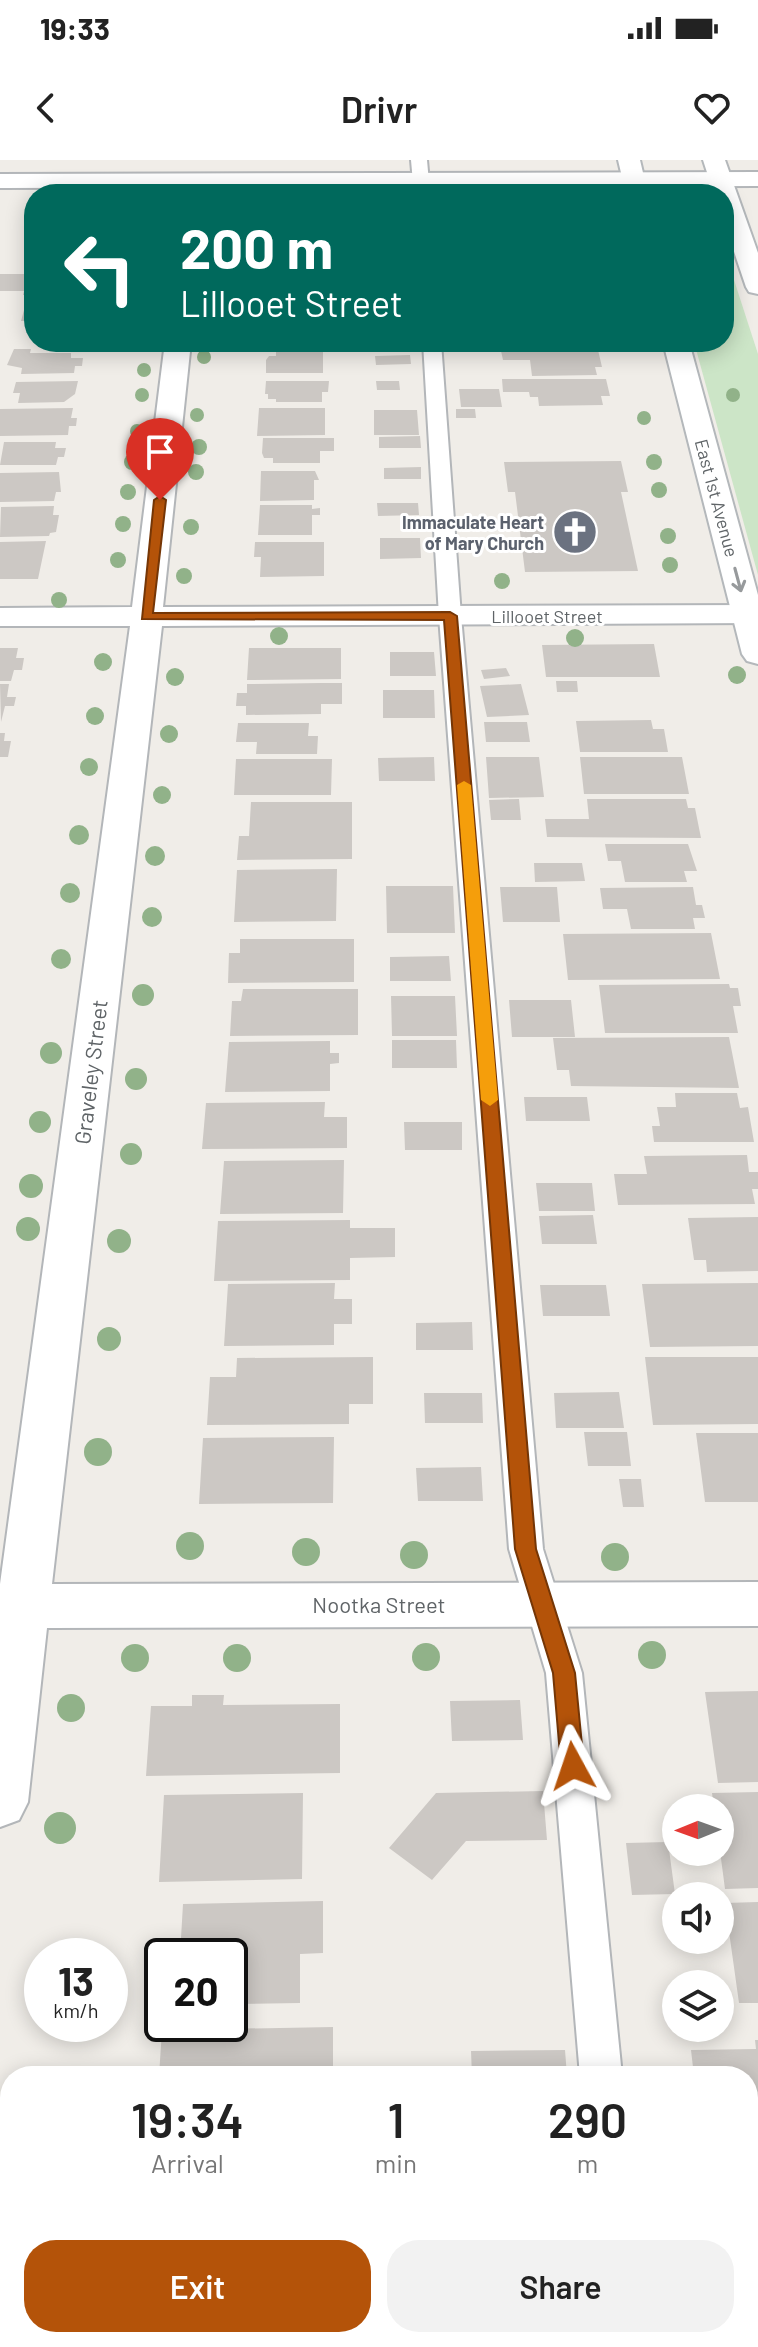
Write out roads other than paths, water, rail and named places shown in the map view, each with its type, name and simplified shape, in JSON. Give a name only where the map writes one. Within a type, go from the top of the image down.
[{"type":"street","points":[[0,181],[633,178],[718,170],[758,179]]},
{"type":"street","points":[[734,217],[758,287]]},
{"type":"street","name":"Graveley Street","points":[[0,1802],[12,1606],[146,617],[177,352]]},
{"type":"street","name":"East 1st Avenue","points":[[679,352],[753,614],[758,654]]},
{"type":"street","name":"Lillooet Street","points":[[0,617],[753,614]]},
{"type":"street","name":"Nootka Street","points":[[12,1606],[758,1604]]},
{"type":"lane","points":[[433,352],[450,616],[526,1549],[564,1673],[600,2066]]},
{"type":"place","name":"Immaculate Heart of Mary Church","points":[[575,532]]}]
